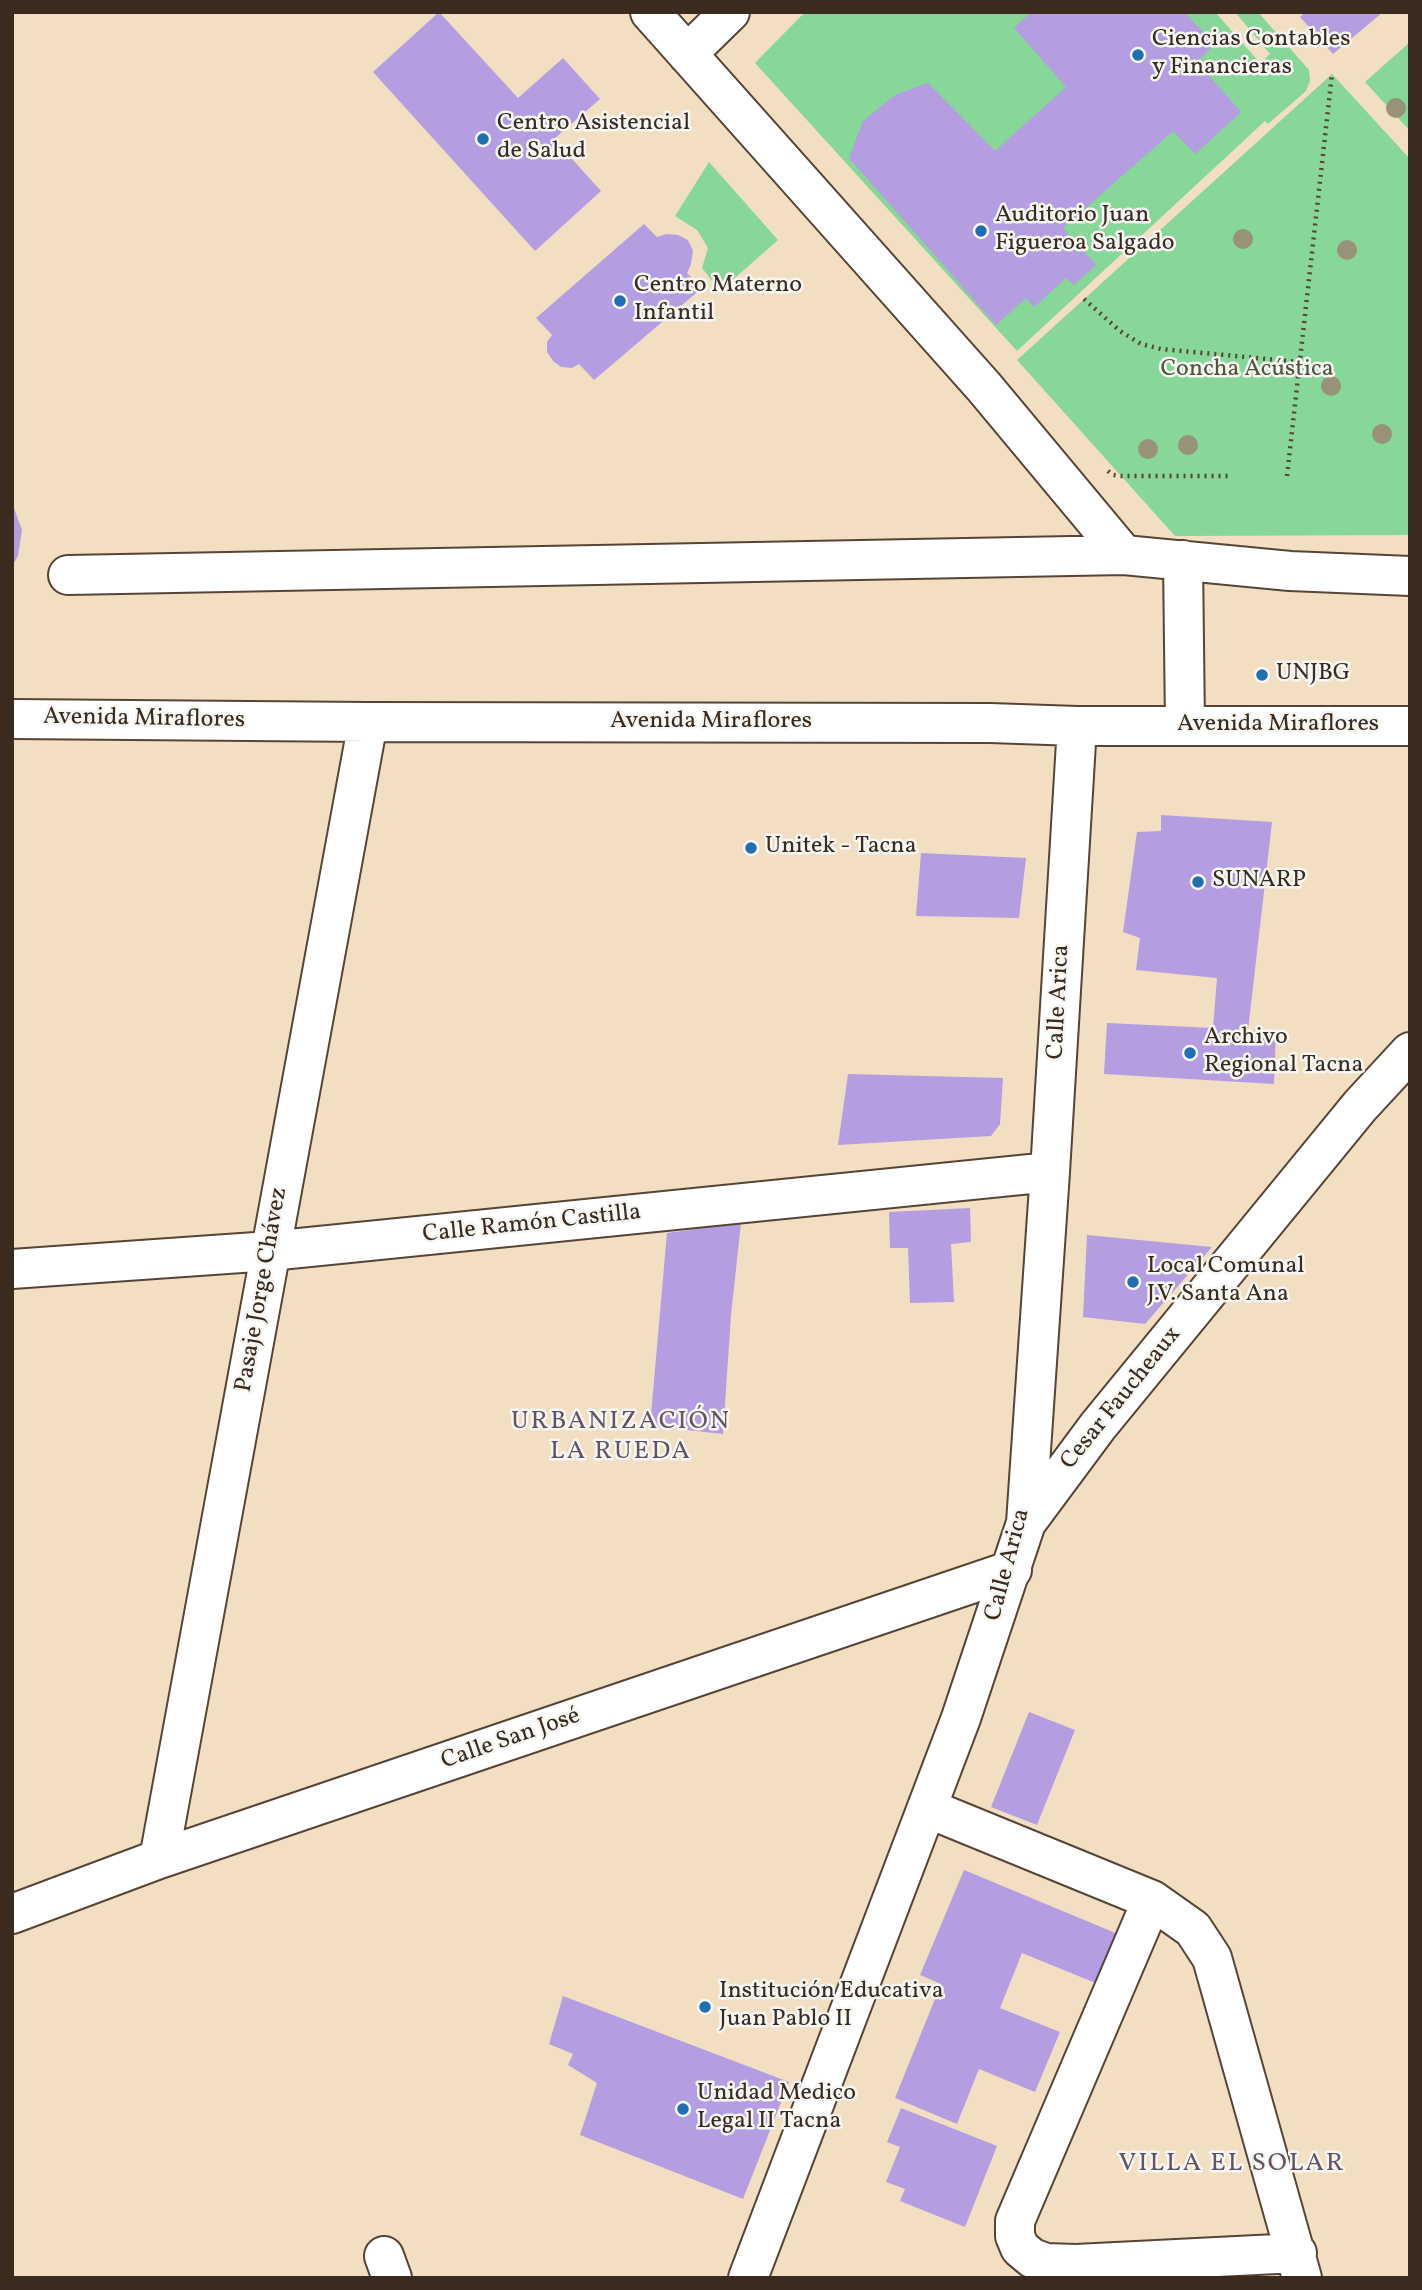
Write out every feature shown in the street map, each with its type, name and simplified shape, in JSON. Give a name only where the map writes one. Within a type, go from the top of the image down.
[{"type":"street","points":[[650,12],[984,387],[1124,555]]},
{"type":"street","points":[[687,54],[730,12]]},
{"type":"street","points":[[68,575],[1124,555],[1290,571],[1410,576]]},
{"type":"street","points":[[1183,560],[1185,726]]},
{"type":"street","name":"Avenida Miraflores","points":[[12,719],[1410,726]]},
{"type":"street","name":"Pasaje Jorge Chávez","points":[[159,1859],[368,722]]},
{"type":"street","name":"Calle Arica","points":[[748,2278],[928,1808],[1026,1523],[1077,726]]},
{"type":"street","name":"Cesar Faucheaux","points":[[1026,1523],[1098,1426],[1360,1106],[1410,1052]]},
{"type":"street","name":"Calle Ramón Castilla","points":[[12,1269],[270,1251],[1050,1172]]},
{"type":"street","name":"Calle San José","points":[[12,1914],[159,1859],[1012,1570]]},
{"type":"street","points":[[928,1808],[1152,1900],[1193,1929],[1212,1958],[1299,2265],[1046,2263],[1032,2258],[1020,2248],[1015,2236],[1015,2221],[1152,1900]]},
{"type":"path","points":[[1287,476],[1332,74]]},
{"type":"path","points":[[1084,299],[1120,331],[1142,344],[1161,349],[1299,362]]},
{"type":"green space","points":[[805,12],[1215,12],[1260,63],[1270,54],[1235,12],[1258,12],[1309,70],[1310,81],[1306,91],[1268,124],[1265,121],[1017,351],[755,63]]},
{"type":"green space","points":[[1410,42],[1410,131],[1365,82]]},
{"type":"green space","name":"Concha Acústica","points":[[1332,74],[1410,159],[1410,535],[1175,536],[1017,360]]},
{"type":"green space","points":[[709,162],[778,240],[720,291],[702,268],[708,248],[697,230],[675,216]]},
{"type":"building","points":[[439,12],[518,98],[563,58],[600,99],[554,139],[601,191],[535,251],[373,72]]},
{"type":"building","points":[[1031,12],[1184,12],[1215,44],[1197,62],[1241,112],[1195,154],[1173,131],[1063,228],[1096,265],[1074,285],[1066,278],[1034,307],[1026,298],[996,325],[849,158],[863,121],[895,95],[928,83],[995,151],[1066,87],[1014,28]]},
{"type":"building","points":[[1305,12],[1383,12],[1333,54],[1300,17]]},
{"type":"building","points":[[644,224],[657,237],[666,234],[678,235],[688,240],[693,251],[687,273],[702,288],[594,380],[579,364],[572,368],[561,367],[547,352],[547,342],[552,335],[536,318]]},
{"type":"building","points":[[12,503],[22,530],[18,556],[12,566]]},
{"type":"building","name":"SUNARP","points":[[1161,815],[1272,822],[1248,1030],[1276,1032],[1274,1084],[1104,1074],[1107,1023],[1213,1028],[1217,978],[1136,970],[1140,938],[1123,932],[1137,832],[1161,831]]},
{"type":"building","points":[[921,853],[1026,858],[1019,918],[916,916]]},
{"type":"building","points":[[848,1074],[1003,1078],[1000,1124],[991,1136],[838,1145]]},
{"type":"building","points":[[970,1208],[971,1242],[951,1244],[954,1302],[910,1303],[908,1248],[890,1248],[889,1212]]},
{"type":"building","points":[[741,1223],[731,1315],[723,1434],[650,1426],[667,1233]]},
{"type":"building","name":"Local Comunal J.V. Santa Ana","points":[[1087,1235],[1212,1247],[1145,1324],[1083,1317]]},
{"type":"building","points":[[1029,1712],[1075,1730],[1037,1825],[991,1807]]},
{"type":"building","points":[[964,1870],[1118,1934],[1098,1984],[1022,1953],[1000,2008],[1060,2032],[1035,2092],[979,2069],[957,2124],[895,2098],[941,1984],[920,1975]]},
{"type":"building","name":"Unidad Medico Legal II Tacna","points":[[563,1996],[789,2082],[743,2199],[580,2135],[597,2083],[568,2065],[573,2054],[549,2044]]},
{"type":"building","points":[[901,2108],[997,2146],[965,2227],[900,2201],[905,2189],[886,2182],[900,2147],[887,2142]]},
{"type":"place","name":"Ciencias Contables y Financieras","points":[[1138,55]]},
{"type":"place","name":"Centro Asistencial de Salud","points":[[483,139]]},
{"type":"place","name":"Auditorio Juan Figueroa Salgado","points":[[981,231]]},
{"type":"place","name":"Centro Materno Infantil","points":[[620,301]]},
{"type":"place","name":"UNJBG","points":[[1262,675]]},
{"type":"place","name":"Unitek - Tacna","points":[[751,848]]},
{"type":"place","name":"SUNARP","points":[[1198,882]]},
{"type":"place","name":"Archivo Regional Tacna","points":[[1190,1053]]},
{"type":"place","name":"Local Comunal J.V. Santa Ana","points":[[1133,1282]]},
{"type":"place","name":"Institución Educativa Juan Pablo II","points":[[705,2007]]},
{"type":"place","name":"Unidad Medico Legal II Tacna","points":[[683,2109]]},
{"type":"district","name":"URBANIZACIÓN LA RUEDA","points":[[621,1438]]},
{"type":"district","name":"VILLA EL SOLAR","points":[[1232,2165]]}]
